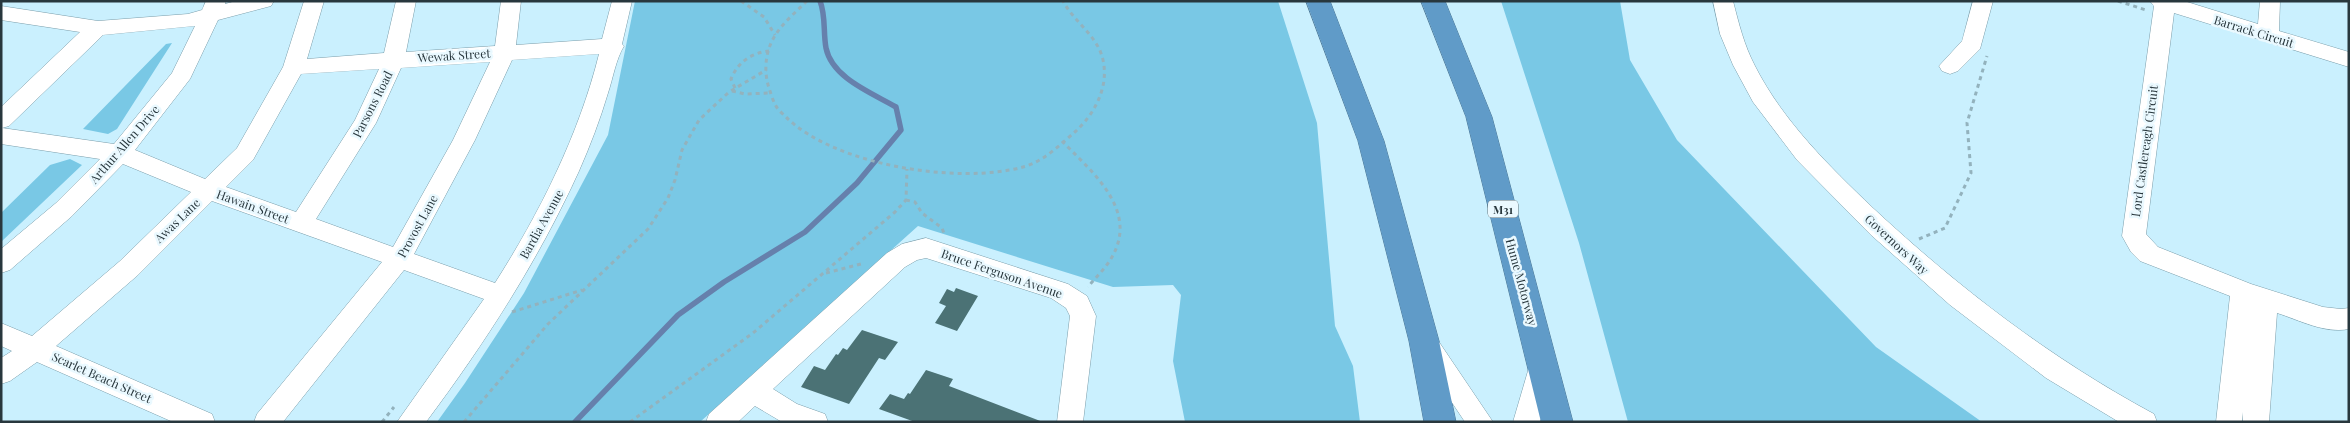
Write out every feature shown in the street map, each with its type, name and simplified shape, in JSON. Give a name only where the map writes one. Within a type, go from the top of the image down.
[{"type":"highway","points":[[1318,1],[1371,141],[1424,341],[1440,422]]},
{"type":"highway","name":"Hume Motorway","points":[[1433,1],[1479,117],[1557,422]]},
{"type":"street","points":[[4,17],[26,1]]},
{"type":"street","points":[[4,17],[98,28],[170,23],[213,8],[264,1]]},
{"type":"street","name":"Awas Lane","points":[[1,373],[36,348],[129,268],[244,154],[294,67],[314,1]]},
{"type":"street","name":"Parsons Road","points":[[301,223],[365,123],[394,59],[406,1]]},
{"type":"street","name":"Provost Lane","points":[[267,422],[399,259],[464,140],[505,52],[511,1]]},
{"type":"street","name":"Bardia Avenue","points":[[410,422],[503,304],[576,156],[613,46],[622,1]]},
{"type":"street","name":"Governors Way","points":[[1723,1],[1733,38],[1750,78],[1796,146],[1900,248],[1971,310],[2036,357],[2096,396],[2144,422]]},
{"type":"street","points":[[1950,66],[1972,44],[1983,1]]},
{"type":"street","points":[[2268,35],[2270,1]]},
{"type":"street","name":"Barrack Circuit","points":[[2163,6],[2349,60]]},
{"type":"street","name":"Lord Castlereagh Circuit","points":[[2163,6],[2134,224],[2134,236],[2149,254],[2254,295],[2322,318],[2341,320],[2349,318]]},
{"type":"street","name":"Arthur Allen Drive","points":[[1,263],[48,225],[120,153],[182,74],[213,8]]},
{"type":"street","points":[[1,120],[98,28]]},
{"type":"street","name":"Wewak Street","points":[[294,67],[613,46]]},
{"type":"street","name":"Hawain Street","points":[[1,136],[120,153],[209,190],[399,259],[503,304]]},
{"type":"street","name":"Bruce Ferguson Avenue","points":[[719,422],[896,260],[911,251],[926,248],[1059,291],[1080,304],[1083,316],[1070,422]]},
{"type":"street","points":[[2229,422],[2254,295]]},
{"type":"street","points":[[2254,295],[2256,422]]},
{"type":"street","name":"Scarlet Beach Street","points":[[1,334],[202,422]]},
{"type":"street","points":[[1424,341],[1480,422]]},
{"type":"street","points":[[1526,422],[1543,364]]},
{"type":"street","points":[[752,391],[788,412],[815,422]]},
{"type":"path","points":[[741,1],[764,17],[775,35]]},
{"type":"path","points":[[807,1],[775,35],[769,51],[766,85],[772,100],[786,119],[798,129],[831,148],[908,169],[975,174],[1024,167],[1042,157],[1083,125],[1096,108],[1103,93],[1103,59],[1095,40],[1063,1]]},
{"type":"path","points":[[2118,1],[2163,6]]},
{"type":"path","points":[[1900,248],[1945,228],[1971,173],[1967,123],[1990,48]]},
{"type":"path","points":[[733,89],[731,79],[737,68],[750,56],[762,51],[769,51]]},
{"type":"path","points":[[464,422],[561,312],[644,233],[658,214],[673,185],[683,146],[694,126],[721,97],[766,70]]},
{"type":"path","points":[[733,89],[746,94],[770,93]]},
{"type":"path","points":[[1062,141],[1114,198],[1121,215],[1118,246],[1107,264],[1087,288]]},
{"type":"path","points":[[630,422],[753,333],[833,267],[906,200],[908,169]]},
{"type":"path","points":[[906,200],[915,202],[922,213],[938,223],[945,232],[945,238]]},
{"type":"path","points":[[503,304],[537,306],[585,289]]},
{"type":"shaded area","points":[[635,1],[1278,1],[1317,123],[1335,326],[1353,366],[1360,422],[1185,422],[1173,361],[1181,295],[1173,285],[1113,287],[918,226],[700,422],[437,422],[524,293],[608,135]]},
{"type":"shaded area","points":[[1501,1],[1620,1],[1630,60],[1677,140],[1876,347],[1982,422],[1628,422],[1579,243]]},
{"type":"shaded area","points":[[172,43],[117,129],[108,134],[83,129],[166,44]]},
{"type":"shaded area","points":[[70,159],[82,165],[1,242],[1,213],[50,165]]},
{"type":"building","points":[[956,288],[978,296],[957,331],[935,323],[946,306],[939,303],[947,289],[954,292]]},
{"type":"building","points":[[862,330],[898,342],[885,360],[879,358],[849,404],[801,387],[814,366],[825,370],[836,354],[838,355],[843,348],[847,350]]},
{"type":"building","points":[[926,370],[953,379],[949,386],[1043,422],[915,422],[879,409],[890,394],[904,399],[908,393],[910,394]]},
{"type":"waterway","points":[[575,422],[678,315],[724,282],[805,232],[857,183],[901,130],[896,107],[854,84],[836,68],[830,59],[826,48],[823,12],[820,1]]}]
